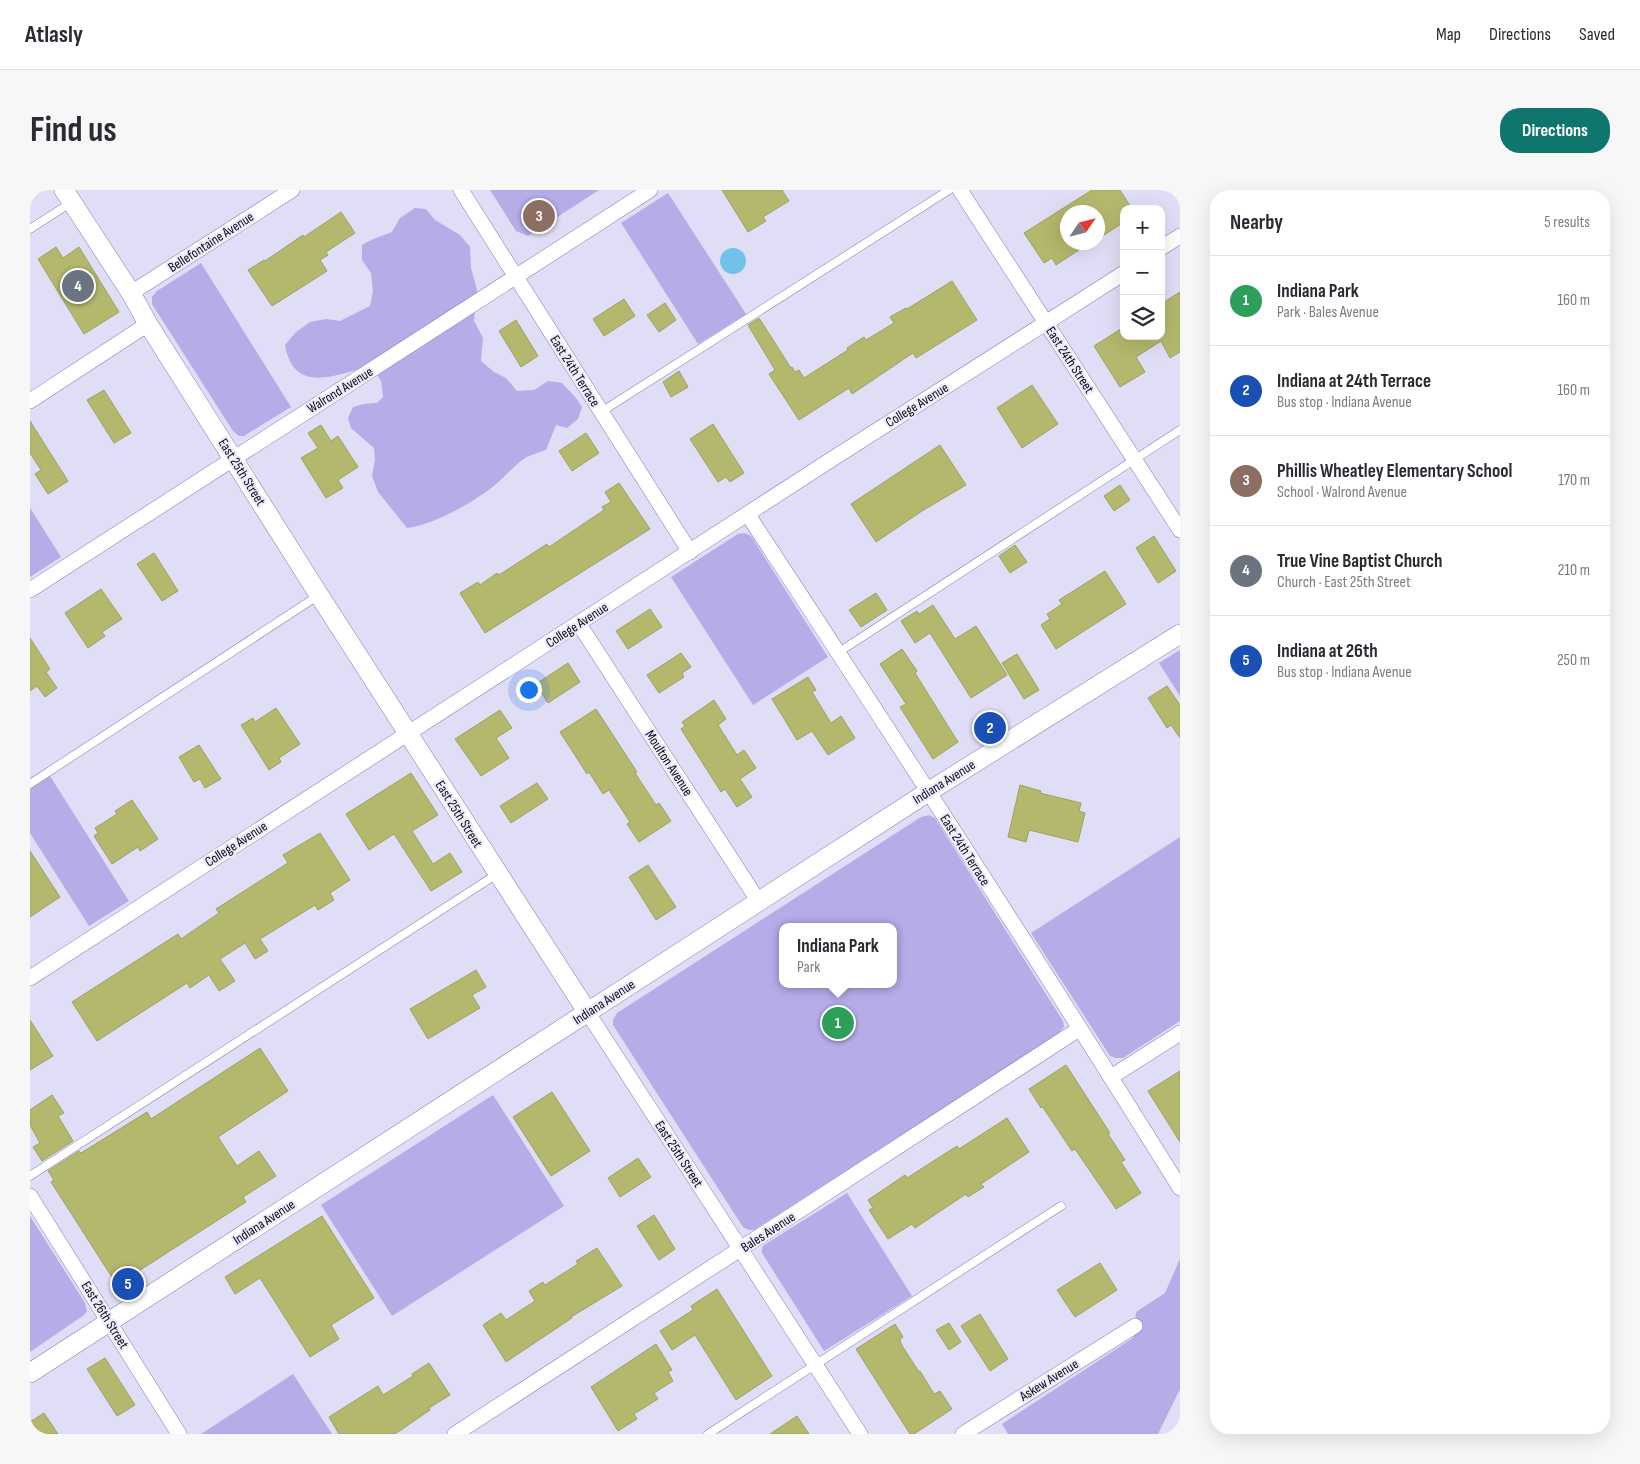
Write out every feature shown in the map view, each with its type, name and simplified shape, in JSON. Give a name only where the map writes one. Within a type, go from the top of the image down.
[{"type":"street","name":"Bellefontaine Avenue","points":[[131,293],[292,190]]},
{"type":"street","name":"East 24th Terrace","points":[[461,190],[690,552]]},
{"type":"street","name":"Walrond Avenue","points":[[30,590],[650,190]]},
{"type":"street","name":"East 24th Street","points":[[960,190],[1180,530]]},
{"type":"street","name":"East 25th Street","points":[[68,196],[131,293],[148,324],[318,594],[497,874],[860,1434]]},
{"type":"street","points":[[1165,245],[1180,236]]},
{"type":"street","name":"College Avenue","points":[[30,978],[829,461],[1120,276]]},
{"type":"street","points":[[30,401],[148,324]]},
{"type":"street","name":"East 24th Terrace","points":[[748,515],[1111,1077],[1180,1188]]},
{"type":"street","name":"Moulton Avenue","points":[[579,624],[759,902]]},
{"type":"street","name":"Indiana Avenue","points":[[30,1373],[928,792],[1180,634]]},
{"type":"street","name":"Bales Avenue","points":[[455,1434],[1079,1029]]},
{"type":"street","points":[[1111,1077],[1180,1033]]},
{"type":"street","name":"East 26th Street","points":[[30,1196],[179,1434]]},
{"type":"street","name":"Askew Avenue","points":[[964,1434],[1135,1326]]},
{"type":"lane","points":[[601,412],[949,190]]},
{"type":"lane","points":[[30,228],[68,196]]},
{"type":"lane","points":[[838,652],[1180,430]]},
{"type":"lane","points":[[30,784],[318,594]]},
{"type":"lane","points":[[30,1176],[497,874]]},
{"type":"lane","points":[[708,1434],[1061,1206]]},
{"type":"shaded area","points":[[490,190],[599,190],[528,236],[516,231]]},
{"type":"shaded area","points":[[668,193],[746,314],[698,344],[621,223]]},
{"type":"shaded area","points":[[415,208],[426,209],[435,220],[460,235],[470,247],[471,268],[477,290],[474,321],[483,338],[481,361],[494,372],[506,378],[517,391],[534,390],[548,381],[562,383],[582,407],[578,419],[567,428],[556,425],[546,450],[527,457],[486,492],[441,518],[407,528],[378,492],[372,476],[375,460],[374,448],[351,428],[348,418],[353,407],[377,403],[383,397],[381,381],[371,366],[319,378],[307,376],[297,371],[290,361],[285,345],[296,332],[310,322],[326,319],[340,321],[370,306],[373,291],[371,273],[362,260],[362,245],[392,232],[400,218]]},
{"type":"shaded area","points":[[201,263],[291,407],[244,436],[239,436],[233,431],[152,304],[152,297],[157,291]]},
{"type":"shaded area","points":[[30,508],[61,557],[30,577]]},
{"type":"shaded area","points":[[745,533],[751,536],[828,657],[753,705],[671,577],[738,534]]},
{"type":"shaded area","points":[[1180,650],[1180,696],[1159,663]]},
{"type":"shaded area","points":[[50,776],[129,901],[89,926],[30,833],[30,789]]},
{"type":"shaded area","points":[[929,815],[935,818],[1063,1021],[1064,1027],[1057,1035],[754,1230],[749,1230],[743,1227],[613,1025],[613,1020],[617,1013],[921,817]]},
{"type":"shaded area","points":[[1180,837],[1180,1021],[1123,1058],[1116,1058],[1110,1056],[1031,933]]},
{"type":"shaded area","points":[[493,1095],[564,1206],[392,1316],[321,1205]]},
{"type":"shaded area","points":[[847,1193],[912,1296],[824,1351],[762,1253],[762,1248]]},
{"type":"shaded area","points":[[30,1216],[85,1303],[87,1311],[30,1352]]},
{"type":"shaded area","points":[[1180,1259],[1180,1389],[1158,1434],[1008,1434],[1002,1424],[1133,1338],[1136,1312],[1165,1293]]},
{"type":"shaded area","points":[[293,1374],[332,1434],[201,1434]]},
{"type":"water","points":[[733,248],[742,252],[746,261],[742,270],[733,274],[724,270],[720,261],[724,252]]},
{"type":"building","points":[[722,190],[782,190],[789,201],[763,217],[766,221],[748,232]]},
{"type":"building","points":[[1092,190],[1120,190],[1129,205],[1120,205],[1120,225],[1105,234],[1105,205],[1068,205]]},
{"type":"building","points":[[1060,210],[1060,250],[1079,250],[1056,265],[1052,258],[1044,263],[1024,233]]},
{"type":"building","points":[[341,212],[355,233],[326,252],[328,255],[320,260],[327,271],[272,306],[248,270],[265,261],[303,235],[304,237]]},
{"type":"building","points":[[56,247],[63,258],[79,247],[119,312],[84,334],[38,259]]},
{"type":"building","points":[[952,281],[977,320],[916,358],[913,353],[852,394],[849,388],[799,420],[769,374],[775,370],[748,325],[759,318],[791,368],[795,372],[799,370],[804,378],[848,350],[847,348],[864,337],[866,340],[894,323],[890,317],[907,309]]},
{"type":"building","points":[[1180,292],[1180,352],[1170,358],[1161,341],[1136,357],[1145,372],[1120,387],[1094,346],[1120,330],[1120,340],[1165,340],[1165,301]]},
{"type":"building","points":[[624,299],[635,316],[604,336],[593,319]]},
{"type":"building","points":[[665,303],[676,320],[659,332],[647,315]]},
{"type":"building","points":[[516,320],[538,356],[521,367],[499,331]]},
{"type":"building","points":[[679,371],[688,387],[671,397],[663,382]]},
{"type":"building","points":[[1032,385],[1058,424],[1022,448],[997,408]]},
{"type":"building","points":[[104,390],[131,433],[114,443],[87,400]]},
{"type":"building","points":[[30,421],[68,481],[48,494],[35,474],[41,470],[30,453]]},
{"type":"building","points":[[713,424],[744,473],[730,482],[726,477],[718,482],[690,439]]},
{"type":"building","points":[[321,425],[331,441],[338,436],[358,467],[338,480],[343,488],[326,498],[301,458],[318,448],[308,433]]},
{"type":"building","points":[[586,433],[599,453],[572,471],[559,451]]},
{"type":"building","points":[[940,445],[966,485],[922,511],[876,542],[851,504]]},
{"type":"building","points":[[619,483],[650,529],[485,633],[460,593],[478,582],[480,585],[497,573],[499,575],[547,544],[549,547],[604,510],[602,507],[611,502],[605,492]]},
{"type":"building","points":[[1120,485],[1130,500],[1114,511],[1104,496]]},
{"type":"building","points":[[1154,536],[1176,571],[1158,583],[1136,548]]},
{"type":"building","points":[[1015,545],[1027,562],[1010,573],[999,556]]},
{"type":"building","points":[[154,553],[178,591],[162,601],[137,564]]},
{"type":"building","points":[[1105,571],[1126,604],[1056,649],[1041,625],[1050,619],[1047,614],[1062,604],[1059,600]]},
{"type":"building","points":[[101,589],[122,619],[102,632],[105,636],[88,648],[65,613]]},
{"type":"building","points":[[876,593],[887,610],[861,627],[849,610]]},
{"type":"building","points":[[933,605],[955,639],[976,626],[1007,675],[971,698],[930,633],[915,643],[901,621],[917,611],[919,614]]},
{"type":"building","points":[[650,609],[662,627],[628,649],[616,631]]},
{"type":"building","points":[[30,638],[50,669],[46,672],[57,688],[45,697],[37,686],[30,691]]},
{"type":"building","points":[[902,649],[917,671],[915,673],[958,742],[933,759],[900,707],[906,704],[880,664]]},
{"type":"building","points":[[681,653],[691,667],[682,673],[684,677],[659,693],[647,675]]},
{"type":"building","points":[[1017,654],[1039,690],[1024,699],[1002,663]]},
{"type":"building","points":[[568,663],[580,682],[548,703],[536,684]]},
{"type":"building","points":[[808,677],[816,690],[812,692],[831,723],[841,716],[855,738],[828,755],[812,731],[797,740],[772,699]]},
{"type":"building","points":[[1167,686],[1180,705],[1180,738],[1171,725],[1167,728],[1148,698]]},
{"type":"building","points":[[714,700],[726,719],[718,725],[737,755],[744,750],[756,768],[740,779],[752,797],[737,807],[725,789],[721,792],[681,729],[685,726],[682,722]]},
{"type":"building","points":[[276,708],[300,744],[279,758],[281,762],[269,770],[241,725],[253,718],[255,722]]},
{"type":"building","points":[[596,709],[656,805],[659,803],[671,821],[639,842],[627,824],[630,822],[609,790],[603,794],[589,772],[587,774],[560,732]]},
{"type":"building","points":[[500,710],[512,728],[496,738],[509,758],[481,776],[455,739]]},
{"type":"building","points":[[199,745],[221,779],[205,788],[200,779],[194,782],[179,757]]},
{"type":"building","points":[[411,773],[438,815],[412,831],[433,864],[450,853],[462,872],[431,891],[394,834],[369,850],[346,814]]},
{"type":"building","points":[[537,783],[548,799],[511,823],[500,806]]},
{"type":"building","points":[[1020,785],[1041,791],[1040,793],[1081,803],[1079,811],[1085,813],[1078,842],[1029,830],[1026,842],[1008,837]]},
{"type":"building","points":[[132,800],[158,839],[140,851],[138,847],[112,864],[94,836],[98,833],[95,828],[117,814],[115,811]]},
{"type":"building","points":[[320,833],[350,880],[330,893],[334,900],[318,910],[315,905],[260,939],[268,951],[255,959],[245,943],[220,959],[235,981],[219,991],[209,975],[190,988],[187,983],[97,1041],[72,1002],[178,934],[181,939],[219,913],[216,909],[288,863],[283,855]]},
{"type":"building","points":[[30,851],[60,897],[30,917]]},
{"type":"building","points":[[648,865],[676,907],[656,920],[629,877]]},
{"type":"building","points":[[476,970],[486,987],[472,995],[480,1008],[428,1039],[410,1009]]},
{"type":"building","points":[[30,1020],[53,1056],[30,1070]]},
{"type":"building","points":[[260,1048],[288,1091],[218,1137],[237,1166],[259,1151],[276,1176],[243,1197],[246,1202],[117,1285],[51,1182],[54,1180],[48,1171],[147,1112],[151,1119]]},
{"type":"building","points":[[1066,1065],[1110,1133],[1108,1134],[1125,1160],[1121,1162],[1141,1193],[1116,1209],[1075,1149],[1072,1151],[1029,1089]]},
{"type":"building","points":[[1180,1071],[1180,1142],[1148,1091]]},
{"type":"building","points":[[552,1092],[590,1151],[551,1176],[513,1117]]},
{"type":"building","points":[[52,1095],[64,1113],[58,1116],[73,1141],[42,1161],[33,1147],[40,1143],[30,1125],[30,1110]]},
{"type":"building","points":[[1007,1118],[1029,1152],[981,1184],[984,1187],[968,1197],[966,1194],[915,1228],[912,1224],[888,1239],[869,1210],[873,1208],[868,1200],[905,1175],[907,1178],[957,1146],[959,1149]]},
{"type":"building","points":[[638,1158],[651,1177],[620,1197],[608,1178]]},
{"type":"building","points":[[654,1215],[675,1249],[659,1260],[637,1226]]},
{"type":"building","points":[[322,1216],[374,1298],[331,1325],[339,1339],[310,1357],[260,1278],[235,1294],[225,1277]]},
{"type":"building","points":[[597,1248],[622,1286],[571,1317],[506,1362],[483,1325],[501,1313],[506,1320],[535,1301],[529,1291],[543,1282],[545,1285],[578,1264],[576,1261]]},
{"type":"building","points":[[1100,1263],[1117,1290],[1075,1317],[1057,1290]]},
{"type":"building","points":[[717,1289],[772,1376],[736,1400],[695,1335],[672,1350],[660,1331],[693,1310],[691,1306]]},
{"type":"building","points":[[980,1314],[1008,1359],[990,1371],[961,1326]]},
{"type":"building","points":[[949,1323],[961,1342],[949,1350],[936,1330]]},
{"type":"building","points":[[895,1324],[903,1337],[900,1339],[901,1344],[919,1372],[934,1394],[940,1391],[952,1409],[914,1434],[910,1434],[856,1349]]},
{"type":"building","points":[[656,1344],[672,1370],[668,1372],[673,1381],[654,1393],[658,1399],[634,1414],[637,1419],[618,1431],[591,1387]]},
{"type":"building","points":[[105,1358],[135,1405],[117,1416],[87,1369]]},
{"type":"building","points":[[429,1363],[450,1395],[429,1408],[430,1410],[395,1434],[339,1434],[329,1417],[378,1386],[383,1395],[413,1376],[412,1374]]},
{"type":"building","points":[[44,1413],[58,1434],[30,1434],[30,1422]]},
{"type":"building","points":[[797,1416],[809,1434],[770,1434]]},
{"type":"place","name":"Phillis Wheatley Elementary School","points":[[539,216]]},
{"type":"place","name":"True Vine Baptist Church","points":[[78,286]]},
{"type":"place","name":"Indiana at 24th Terrace","points":[[990,728]]},
{"type":"place","name":"Indiana Park","points":[[838,1023]]},
{"type":"place","name":"Indiana at 26th","points":[[128,1284]]}]
